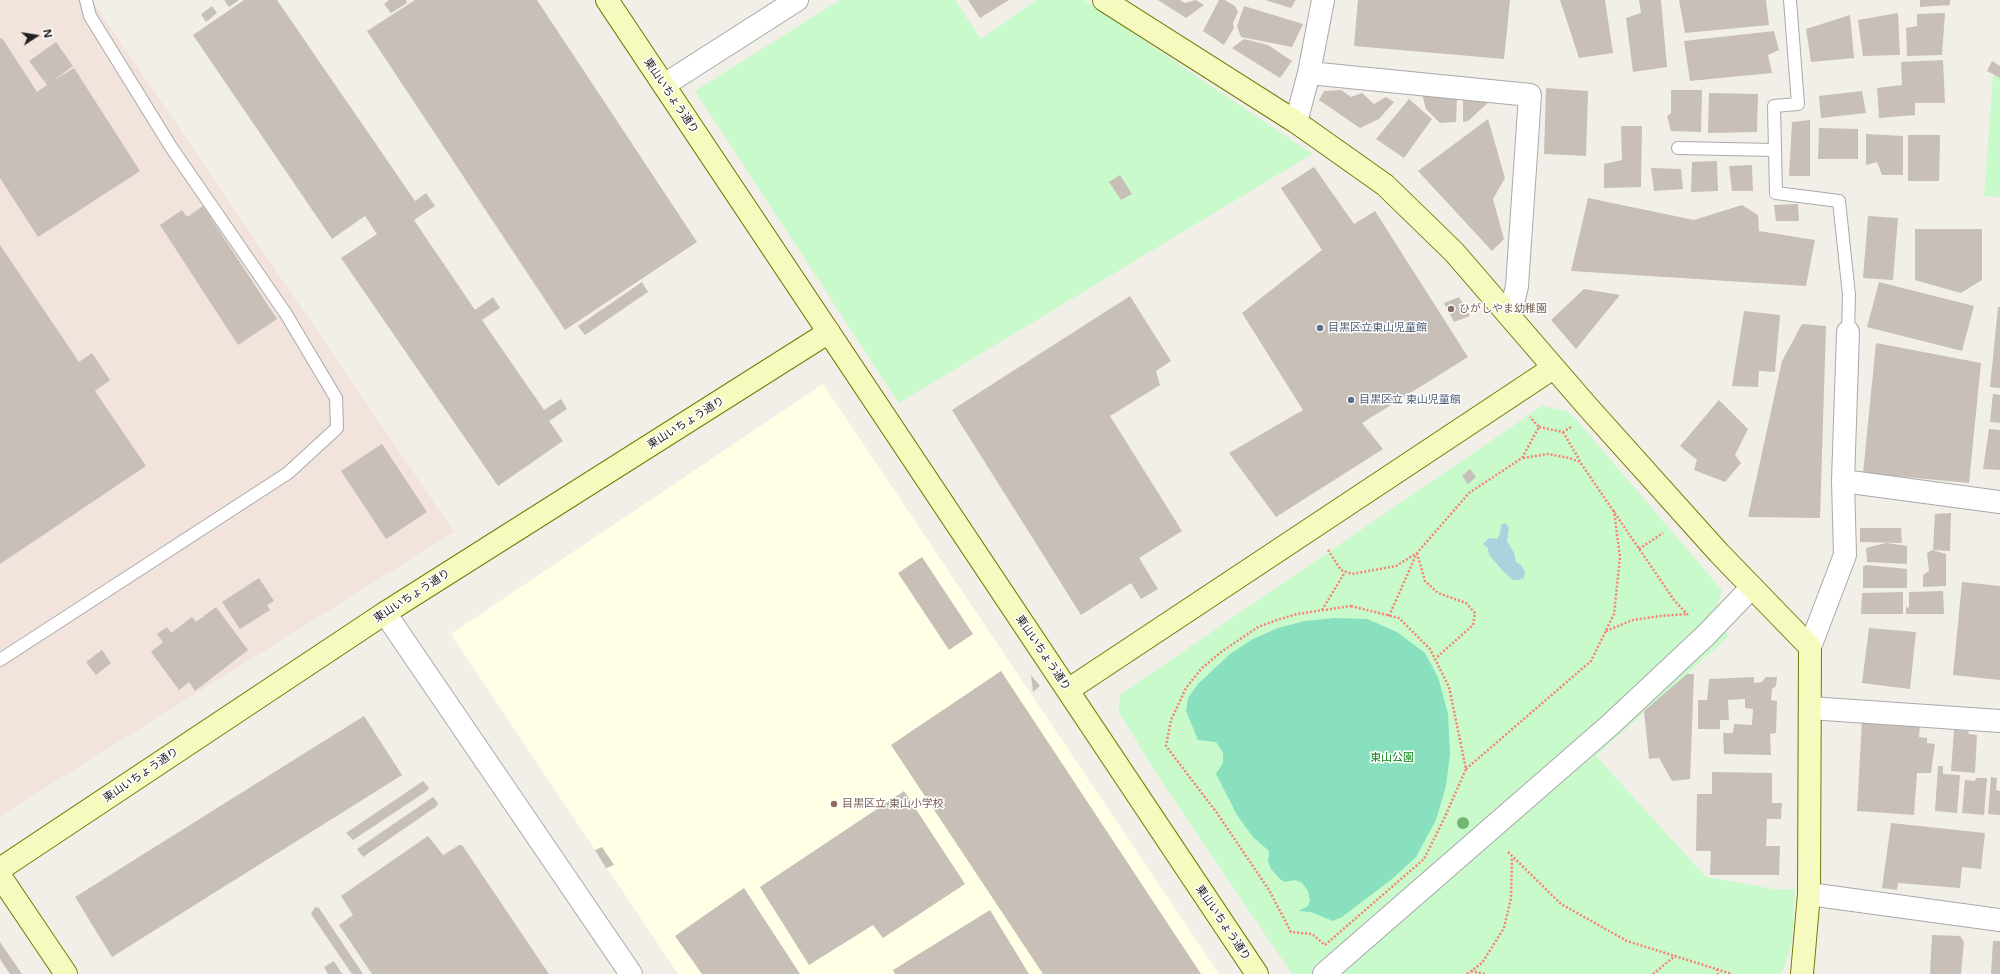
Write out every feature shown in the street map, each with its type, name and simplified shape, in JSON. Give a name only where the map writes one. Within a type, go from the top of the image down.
[{"type":"street","name":"東山いちょう通り","points":[[607,0],[1257,974]]},
{"type":"street","points":[[664,85],[797,0]]},
{"type":"street","points":[[1104,0],[1296,122],[1384,185],[1454,252],[1553,368],[1752,587],[1810,647]]},
{"type":"street","points":[[1296,122],[1309,73],[1323,0]]},
{"type":"street","points":[[1309,73],[1530,95],[1517,286],[1510,316]]},
{"type":"street","name":"東山いちょう通り","points":[[0,869],[385,613],[829,332]]},
{"type":"street","points":[[1802,974],[1809,894],[1810,647],[1845,555],[1843,481],[1848,332]]},
{"type":"street","points":[[1068,690],[1553,368]]},
{"type":"street","points":[[1843,481],[2000,502]]},
{"type":"street","points":[[1324,974],[1610,725],[1706,635],[1752,587]]},
{"type":"street","points":[[385,613],[631,974]]},
{"type":"street","points":[[1810,708],[2000,721]]},
{"type":"street","points":[[0,876],[66,974]]},
{"type":"street","points":[[1809,894],[2000,920]]},
{"type":"lane","points":[[0,660],[288,473],[337,428],[336,398],[286,314],[171,147],[90,16],[86,0]]},
{"type":"lane","points":[[1790,0],[1798,104],[1774,106],[1776,193],[1839,201],[1849,295],[1848,332]]},
{"type":"lane","points":[[1678,148],[1775,150]]},
{"type":"path","points":[[1525,411],[1539,426],[1563,432],[1576,424]]},
{"type":"path","points":[[1522,458],[1539,426]]},
{"type":"path","points":[[1563,432],[1580,462],[1674,600],[1706,635]]},
{"type":"path","points":[[1389,616],[1417,553],[1469,493],[1522,458],[1548,454],[1569,458],[1580,462]]},
{"type":"path","points":[[1466,768],[1449,687],[1430,649],[1399,618],[1351,606],[1297,614],[1258,627],[1212,660],[1202,668],[1186,688],[1171,720],[1166,746],[1217,813],[1269,890],[1291,932],[1312,934],[1326,945],[1424,859],[1444,819],[1466,768],[1591,660],[1614,614],[1620,558],[1614,511]]},
{"type":"path","points":[[1639,549],[1666,531]]},
{"type":"path","points":[[1325,545],[1341,570],[1352,574],[1396,566],[1417,553]]},
{"type":"path","points":[[1417,553],[1425,581],[1438,593],[1466,603],[1474,614],[1473,625],[1436,658]]},
{"type":"path","points":[[1322,610],[1345,572]]},
{"type":"path","points":[[1605,632],[1633,620],[1687,614]]},
{"type":"path","points":[[1488,830],[1561,904],[1627,941],[1732,974]]},
{"type":"path","points":[[1467,974],[1472,972],[1482,963],[1504,928],[1510,898],[1512,856]]},
{"type":"path","points":[[1653,974],[1675,956]]},
{"type":"path","points":[[1717,969],[1718,974]]},
{"type":"path","points":[[1472,972],[1485,974]]},
{"type":"shaded area","points":[[0,0],[92,0],[454,532],[0,816]]},
{"type":"shaded area","name":"目黒区立 東山小学校","points":[[823,384],[1219,974],[678,974],[451,634]]},
{"type":"green space","points":[[840,0],[955,0],[981,39],[1036,0],[1084,0],[1312,154],[899,403],[695,91]]},
{"type":"green space","points":[[1993,75],[2000,78],[2000,197],[1984,196]]},
{"type":"green space","name":"東山公園","points":[[1542,406],[1567,411],[1575,418],[1722,590],[1714,618],[1729,636],[1596,756],[1706,877],[1779,890],[1795,889],[1792,942],[1784,969],[1780,974],[1292,974],[1158,776],[1118,711],[1121,694]]},
{"type":"green space","points":[[1334,618],[1367,619],[1397,632],[1425,653],[1438,677],[1448,714],[1450,754],[1446,786],[1436,820],[1416,857],[1392,879],[1342,917],[1333,921],[1311,912],[1298,911],[1308,906],[1310,900],[1308,891],[1302,883],[1295,880],[1285,882],[1280,879],[1271,869],[1268,861],[1269,851],[1253,837],[1237,815],[1216,774],[1223,763],[1223,753],[1216,742],[1198,740],[1186,711],[1188,698],[1198,684],[1230,654],[1253,639],[1278,628],[1305,621]]},
{"type":"water","points":[[1505,523],[1509,527],[1507,541],[1514,553],[1516,562],[1521,565],[1525,572],[1524,578],[1519,580],[1513,580],[1504,572],[1489,555],[1488,548],[1483,544],[1489,538],[1497,539],[1500,533],[1501,525]]},
{"type":"building","points":[[224,0],[239,0],[229,7]]},
{"type":"building","points":[[244,0],[277,0],[415,201],[426,193],[435,206],[414,220],[475,310],[493,297],[500,308],[482,320],[544,410],[561,399],[567,409],[549,421],[563,441],[498,486],[341,258],[377,234],[365,216],[332,239],[193,35]]},
{"type":"building","points":[[389,0],[406,0],[407,3],[391,13],[384,4]]},
{"type":"building","points":[[415,0],[537,0],[697,242],[565,330],[367,31]]},
{"type":"building","points":[[968,0],[1009,0],[980,18]]},
{"type":"building","points":[[1158,0],[1180,0],[1185,3],[1196,0],[1204,5],[1186,18]]},
{"type":"building","points":[[1219,0],[1225,0],[1235,6],[1238,12],[1233,23],[1234,28],[1224,45],[1203,31]]},
{"type":"building","points":[[1265,0],[1296,0],[1291,8]]},
{"type":"building","points":[[1358,0],[1510,0],[1504,59],[1354,46]]},
{"type":"building","points":[[1560,0],[1605,0],[1613,53],[1579,58]]},
{"type":"building","points":[[1639,0],[1661,0],[1667,67],[1633,72],[1626,18],[1641,13]]},
{"type":"building","points":[[1679,0],[1766,0],[1769,25],[1685,33]]},
{"type":"building","points":[[1920,0],[1950,0],[1950,5],[1920,7]]},
{"type":"building","points":[[212,6],[217,13],[206,22],[201,14]]},
{"type":"building","points":[[1244,6],[1303,24],[1292,47],[1241,37],[1237,26]]},
{"type":"building","points":[[1898,13],[1900,55],[1863,56],[1858,20]]},
{"type":"building","points":[[1945,13],[1942,55],[1907,56],[1906,28],[1917,26],[1917,14]]},
{"type":"building","points":[[1850,15],[1854,58],[1811,62],[1806,29]]},
{"type":"building","points":[[1774,31],[1779,50],[1768,55],[1772,73],[1690,81],[1684,41]]},
{"type":"building","points":[[2,38],[37,92],[47,85],[29,61],[56,42],[73,66],[53,81],[74,68],[140,171],[38,237],[0,178],[0,39]]},
{"type":"building","points":[[1244,39],[1268,45],[1292,61],[1280,78],[1232,48]]},
{"type":"building","points":[[1943,60],[1945,103],[1915,103],[1915,115],[1879,118],[1877,88],[1902,85],[1901,62]]},
{"type":"building","points":[[1992,61],[2000,66],[2000,78],[1987,71]]},
{"type":"building","points":[[1546,88],[1588,91],[1586,156],[1544,154]]},
{"type":"building","points":[[1341,90],[1351,97],[1362,93],[1374,104],[1386,97],[1394,102],[1379,119],[1360,128],[1319,100],[1324,91]]},
{"type":"building","points":[[1671,90],[1702,90],[1701,132],[1671,131],[1667,116],[1671,113]]},
{"type":"building","points":[[1862,91],[1866,113],[1821,118],[1819,96]]},
{"type":"building","points":[[1709,93],[1758,94],[1757,132],[1708,133]]},
{"type":"building","points":[[1422,94],[1457,96],[1456,122],[1440,123],[1426,109]]},
{"type":"building","points":[[1409,99],[1432,119],[1404,158],[1376,139]]},
{"type":"building","points":[[1463,99],[1491,100],[1468,121],[1463,122]]},
{"type":"building","points":[[1488,119],[1505,178],[1493,199],[1504,239],[1492,251],[1418,171]]},
{"type":"building","points":[[1810,120],[1810,176],[1789,176],[1792,122]]},
{"type":"building","points":[[1621,126],[1642,126],[1641,187],[1604,188],[1604,164],[1622,160]]},
{"type":"building","points":[[1819,128],[1858,129],[1858,159],[1818,159]]},
{"type":"building","points":[[1866,134],[1903,136],[1903,175],[1882,175],[1877,162],[1866,165]]},
{"type":"building","points":[[1908,135],[1940,135],[1939,181],[1908,181]]},
{"type":"building","points":[[1717,161],[1718,191],[1691,192],[1692,162]]},
{"type":"building","points":[[1752,165],[1753,191],[1732,191],[1729,166]]},
{"type":"building","points":[[1314,167],[1354,224],[1375,211],[1468,357],[1362,423],[1383,449],[1276,517],[1229,453],[1303,410],[1242,313],[1322,250],[1281,188]]},
{"type":"building","points":[[1651,168],[1681,169],[1683,189],[1654,191]]},
{"type":"building","points":[[1120,175],[1132,194],[1121,200],[1109,182]]},
{"type":"building","points":[[1588,198],[1694,220],[1742,205],[1758,215],[1759,231],[1815,240],[1806,286],[1571,271]]},
{"type":"building","points":[[1798,204],[1799,221],[1776,221],[1774,205]]},
{"type":"building","points":[[203,206],[277,319],[238,345],[160,225],[182,210],[187,217]]},
{"type":"building","points":[[1868,216],[1898,218],[1893,280],[1863,278]]},
{"type":"building","points":[[1915,229],[1982,229],[1982,280],[1961,293],[1915,280]]},
{"type":"building","points":[[0,245],[79,362],[92,353],[110,380],[95,391],[146,466],[0,564]]},
{"type":"building","points":[[642,282],[648,292],[585,335],[578,326]]},
{"type":"building","points":[[1879,282],[1974,306],[1962,351],[1867,327]]},
{"type":"building","points":[[1584,289],[1620,295],[1576,349],[1551,320]]},
{"type":"building","points":[[1130,296],[1171,361],[1156,371],[1160,385],[1110,416],[1182,531],[1139,558],[1158,589],[1141,599],[1131,583],[1081,615],[952,410]]},
{"type":"building","points":[[1459,297],[1470,316],[1454,322],[1444,303]]},
{"type":"building","points":[[1998,307],[2000,307],[2000,388],[1990,387]]},
{"type":"building","points":[[1744,311],[1780,315],[1775,372],[1759,371],[1758,387],[1732,386]]},
{"type":"building","points":[[1802,324],[1826,326],[1820,518],[1748,517],[1782,361]]},
{"type":"building","points":[[1876,343],[1981,363],[1969,483],[1863,473]]},
{"type":"building","points":[[1993,394],[2000,395],[2000,423],[1990,422]]},
{"type":"building","points":[[1719,400],[1748,429],[1735,455],[1741,463],[1725,482],[1694,470],[1697,460],[1680,446]]},
{"type":"building","points":[[1989,429],[2000,430],[2000,470],[1983,469]]},
{"type":"building","points":[[382,444],[427,512],[386,539],[341,471]]},
{"type":"building","points":[[1470,469],[1476,477],[1468,484],[1462,476]]},
{"type":"building","points":[[1951,513],[1950,551],[1933,550],[1935,514]]},
{"type":"building","points":[[1860,528],[1901,528],[1902,543],[1860,542]]},
{"type":"building","points":[[1886,543],[1907,546],[1907,564],[1867,562],[1866,548]]},
{"type":"building","points":[[1932,550],[1946,554],[1946,586],[1923,587],[1923,575],[1929,571],[1927,553]]},
{"type":"building","points":[[922,557],[973,634],[949,650],[898,573]]},
{"type":"building","points":[[1866,565],[1907,569],[1907,588],[1863,588],[1863,567]]},
{"type":"building","points":[[259,578],[274,601],[267,605],[270,610],[240,629],[222,602]]},
{"type":"building","points":[[1962,582],[2000,586],[2000,680],[1953,675]]},
{"type":"building","points":[[1943,591],[1944,614],[1906,614],[1906,607],[1909,608],[1909,592]]},
{"type":"building","points":[[1903,592],[1903,614],[1861,614],[1862,593]]},
{"type":"building","points":[[216,607],[248,650],[195,691],[189,682],[179,690],[151,652],[163,642],[157,634],[167,627],[171,633],[192,617],[196,622]]},
{"type":"building","points":[[1869,628],[1916,632],[1910,689],[1862,683]]},
{"type":"building","points":[[102,650],[111,663],[96,675],[86,662]]},
{"type":"building","points":[[1001,671],[1201,974],[1043,974],[891,745]]},
{"type":"building","points":[[1687,674],[1694,674],[1690,779],[1672,781],[1659,758],[1649,759],[1644,711]]},
{"type":"building","points":[[1031,675],[1040,686],[1033,692]]},
{"type":"building","points":[[1754,677],[1754,683],[1762,682],[1766,677],[1777,677],[1776,686],[1772,689],[1771,700],[1777,701],[1776,733],[1770,734],[1771,755],[1724,754],[1723,733],[1733,733],[1734,724],[1752,725],[1753,709],[1745,708],[1745,699],[1728,700],[1729,720],[1720,720],[1720,729],[1698,729],[1698,700],[1707,700],[1709,679]]},
{"type":"building","points":[[364,716],[402,775],[112,957],[75,897]]},
{"type":"building","points":[[1862,720],[1920,724],[1919,737],[1927,738],[1927,743],[1935,744],[1931,773],[1917,773],[1914,815],[1857,811]]},
{"type":"building","points":[[1954,730],[1968,731],[1969,734],[1977,735],[1975,773],[1951,771]]},
{"type":"building","points":[[1938,766],[1943,766],[1943,774],[1960,775],[1957,813],[1935,811]]},
{"type":"building","points":[[1712,772],[1772,773],[1772,803],[1782,803],[1781,819],[1767,819],[1766,846],[1780,846],[1779,875],[1710,875],[1711,851],[1696,851],[1697,794],[1712,794]]},
{"type":"building","points":[[1991,777],[1997,778],[1996,790],[2000,791],[2000,815],[1988,814]]},
{"type":"building","points":[[1976,778],[1987,778],[1984,815],[1962,813],[1965,780],[1975,781]]},
{"type":"building","points":[[423,781],[429,788],[427,791],[353,840],[346,833]]},
{"type":"building","points":[[904,791],[965,884],[883,938],[873,925],[809,965],[760,887]]},
{"type":"building","points":[[433,797],[438,803],[437,806],[363,857],[357,849]]},
{"type":"building","points":[[1891,823],[1985,833],[1981,869],[1962,867],[1960,888],[1898,883],[1897,890],[1882,888]]},
{"type":"building","points":[[428,836],[443,855],[459,845],[462,845],[549,974],[372,974],[339,925],[353,915],[341,896]]},
{"type":"building","points":[[602,847],[614,865],[606,868],[595,850]]},
{"type":"building","points":[[744,888],[800,974],[702,974],[675,936]]},
{"type":"building","points":[[315,907],[319,908],[363,974],[352,974],[311,914]]},
{"type":"building","points":[[990,910],[1029,974],[895,974],[893,970]]},
{"type":"building","points":[[1932,935],[1960,936],[1964,942],[1961,974],[1930,974]]},
{"type":"building","points":[[1993,941],[2000,941],[2000,974],[1991,974]]},
{"type":"building","points":[[0,942],[22,974],[10,974],[0,959]]},
{"type":"building","points":[[334,961],[342,974],[328,974],[324,967]]},
{"type":"place","name":"ひがしやま幼稚園","points":[[1451,309]]},
{"type":"place","name":"目黒区立東山児童館","points":[[1320,328]]},
{"type":"place","name":"目黒区立 東山児童館","points":[[1351,400]]},
{"type":"place","name":"目黒区立 東山小学校","points":[[834,804]]}]
